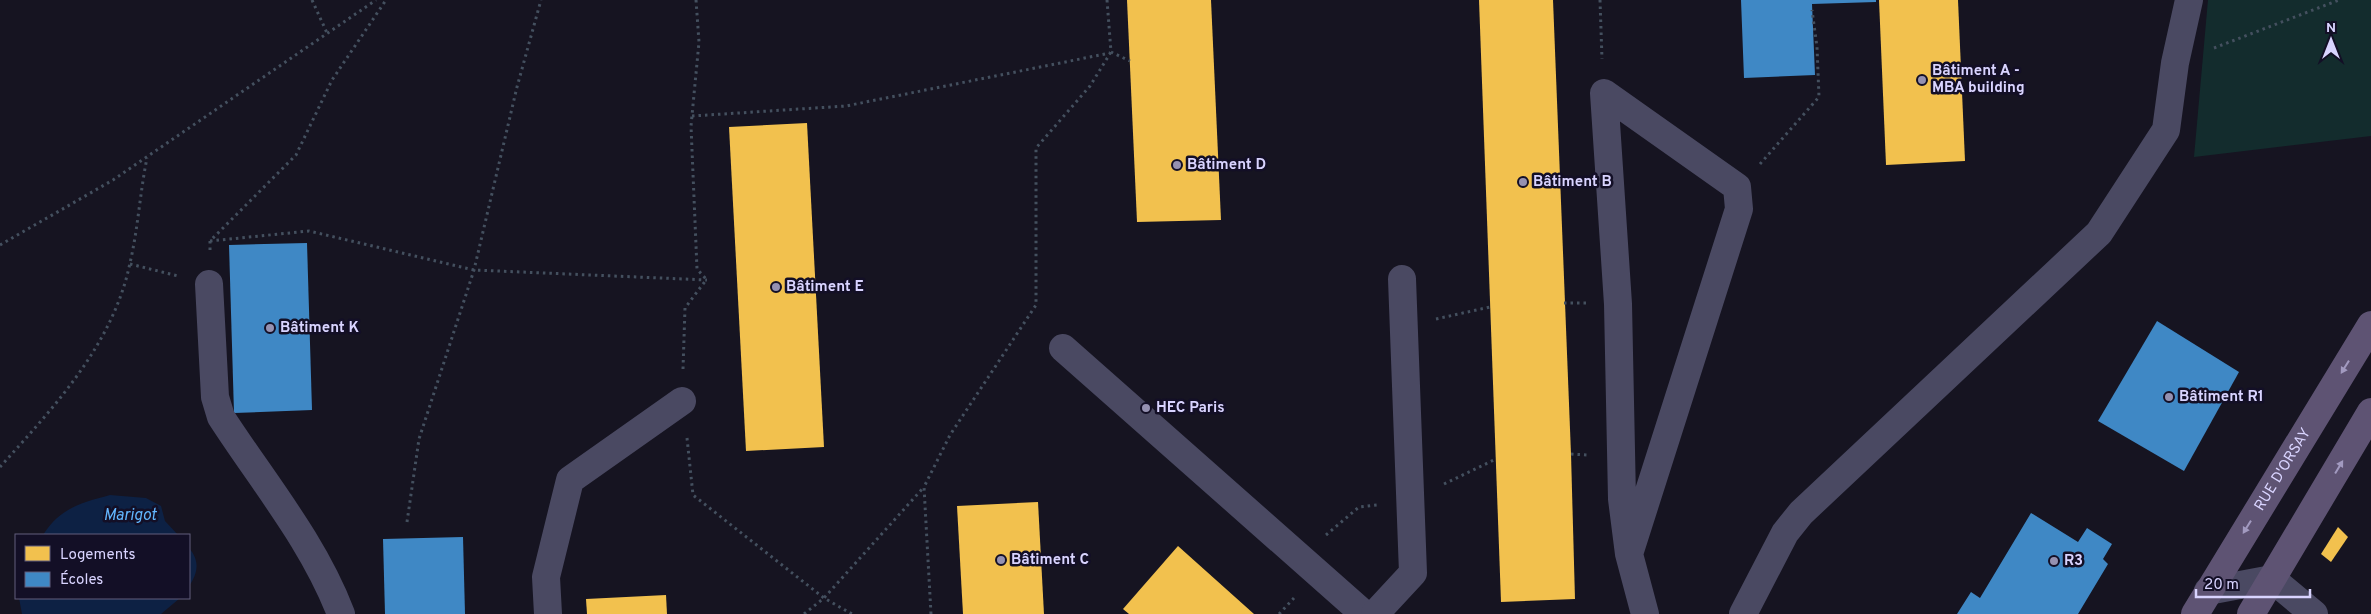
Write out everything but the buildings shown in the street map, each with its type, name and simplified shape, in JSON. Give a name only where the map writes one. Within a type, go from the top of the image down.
[{"type":"main road","name":"RUE D'ORSAY","points":[[2201,603],[2371,325]]},
{"type":"main road","points":[[2251,614],[2371,412]]},
{"type":"street","points":[[1743,614],[1785,533],[1801,512],[2099,233],[2166,130],[2175,63],[2189,0]]},
{"type":"street","points":[[1604,93],[1737,187],[1739,209],[1629,554]]},
{"type":"street","points":[[1604,93],[1618,304],[1622,499],[1629,554],[1645,614]]},
{"type":"street","points":[[1375,614],[1413,573],[1402,279]]},
{"type":"street","points":[[209,284],[215,396],[221,417],[306,542],[330,584],[341,614]]},
{"type":"street","points":[[1063,348],[1364,614]]},
{"type":"street","points":[[548,614],[546,577],[570,480],[682,401]]},
{"type":"street","points":[[2201,603],[2272,579],[2314,614]]},
{"type":"path","points":[[312,0],[328,34]]},
{"type":"path","points":[[0,245],[113,180],[376,0]]},
{"type":"path","points":[[130,264],[209,284],[210,241],[296,155],[332,80],[386,0]]},
{"type":"path","points":[[408,522],[419,439],[474,270],[517,87],[541,0]]},
{"type":"path","points":[[696,0],[699,42],[692,116],[697,269],[707,280]]},
{"type":"path","points":[[804,614],[824,598],[924,487],[950,435],[1036,305],[1036,148],[1090,86],[1111,52],[1107,0]]},
{"type":"path","points":[[1600,0],[1604,93]]},
{"type":"path","points":[[2175,63],[2339,0]]},
{"type":"path","points":[[1737,187],[1776,148],[1819,97],[1817,47],[1812,10]]},
{"type":"path","points":[[692,116],[846,106],[1111,52],[1130,61]]},
{"type":"path","points":[[0,467],[79,374],[108,328],[130,264],[147,157]]},
{"type":"path","points":[[210,241],[309,230],[474,270],[707,280]]},
{"type":"path","points":[[707,280],[685,308],[682,401],[693,495],[824,598],[852,614]]},
{"type":"path","points":[[1403,326],[1490,307]]},
{"type":"path","points":[[924,487],[931,614]]},
{"type":"green space","points":[[2208,0],[2371,0],[2371,136],[2194,157]]},
{"type":"water","name":"Marigot","points":[[110,495],[146,498],[161,506],[165,521],[177,534],[44,534],[57,518],[64,513],[90,501]]},
{"type":"water","name":"Marigot","points":[[190,549],[197,567],[190,584]]},
{"type":"water","points":[[19,599],[179,599],[161,614],[22,614]]},
{"type":"place","name":"Bâtiment A - MBA building","points":[[1922,80]]},
{"type":"place","name":"Bâtiment D","points":[[1177,165]]},
{"type":"place","name":"Bâtiment B","points":[[1523,182]]},
{"type":"place","name":"Bâtiment E","points":[[776,287]]},
{"type":"place","name":"Bâtiment K","points":[[270,328]]},
{"type":"place","name":"Bâtiment R1","points":[[2169,397]]},
{"type":"place","name":"HEC Paris","points":[[1146,408]]},
{"type":"place","name":"Bâtiment C","points":[[1001,560]]},
{"type":"place","name":"R3","points":[[2054,561]]}]
